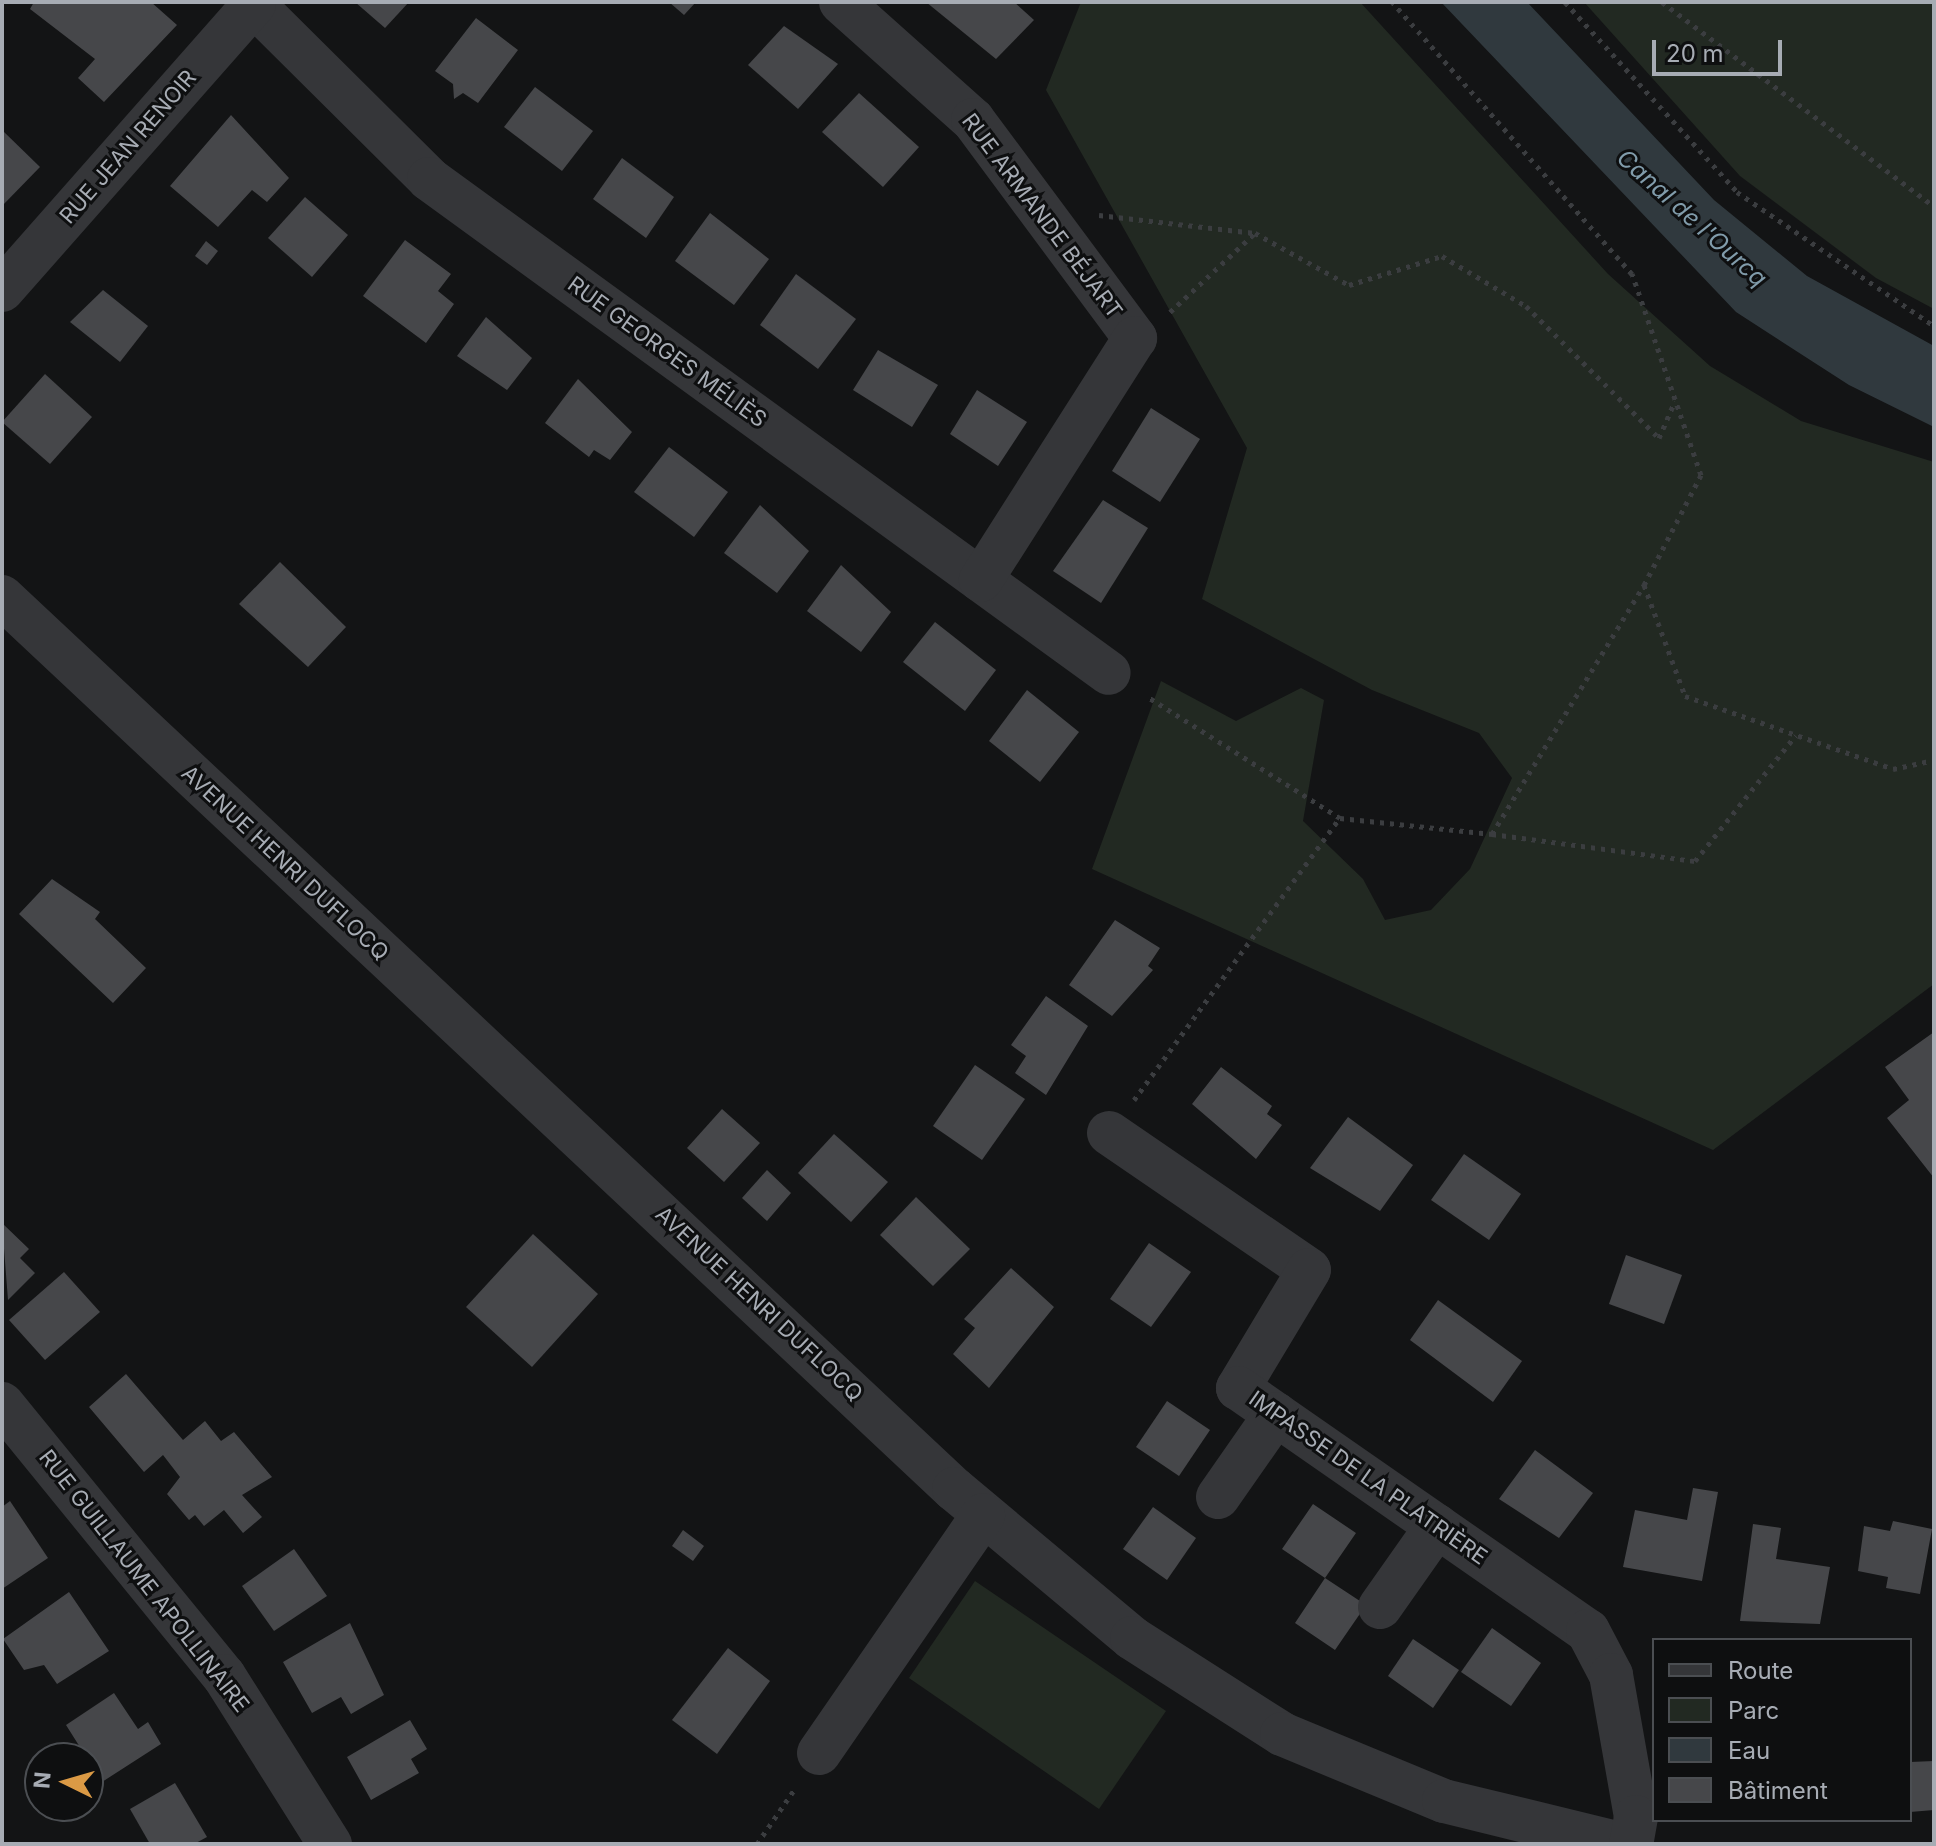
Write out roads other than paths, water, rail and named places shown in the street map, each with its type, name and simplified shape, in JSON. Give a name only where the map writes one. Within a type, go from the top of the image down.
[{"type":"street","name":"RUE ARMANDE BÉJART","points":[[841,2],[973,120],[1135,338],[981,580]]},
{"type":"street","name":"RUE JEAN RENOIR","points":[[2,290],[252,3]]},
{"type":"street","name":"RUE GEORGES MÉLIÈS","points":[[252,3],[429,179],[1109,673]]},
{"type":"street","name":"AVENUE HENRI DUFLOCQ","points":[[2,597],[983,1515],[1132,1638],[1282,1734],[1444,1801],[1621,1844]]},
{"type":"street","name":"IMPASSE DE LA PLATRIÈRE","points":[[1109,1133],[1309,1270],[1238,1388],[1588,1631],[1611,1675],[1636,1817],[1631,1844]]},
{"type":"street","name":"RUE GUILLAUME APOLLINAIRE","points":[[2,1404],[224,1676],[330,1844]]},
{"type":"street","points":[[1218,1497],[1276,1414]]},
{"type":"street","points":[[819,1753],[983,1515]]},
{"type":"street","points":[[1380,1607],[1437,1526]]},
{"type":"water","name":"Canal de l'Ourcq","points":[[1441,2],[1527,2],[1714,200],[1807,276],[1934,346],[1934,427],[1849,385],[1736,312]]}]
